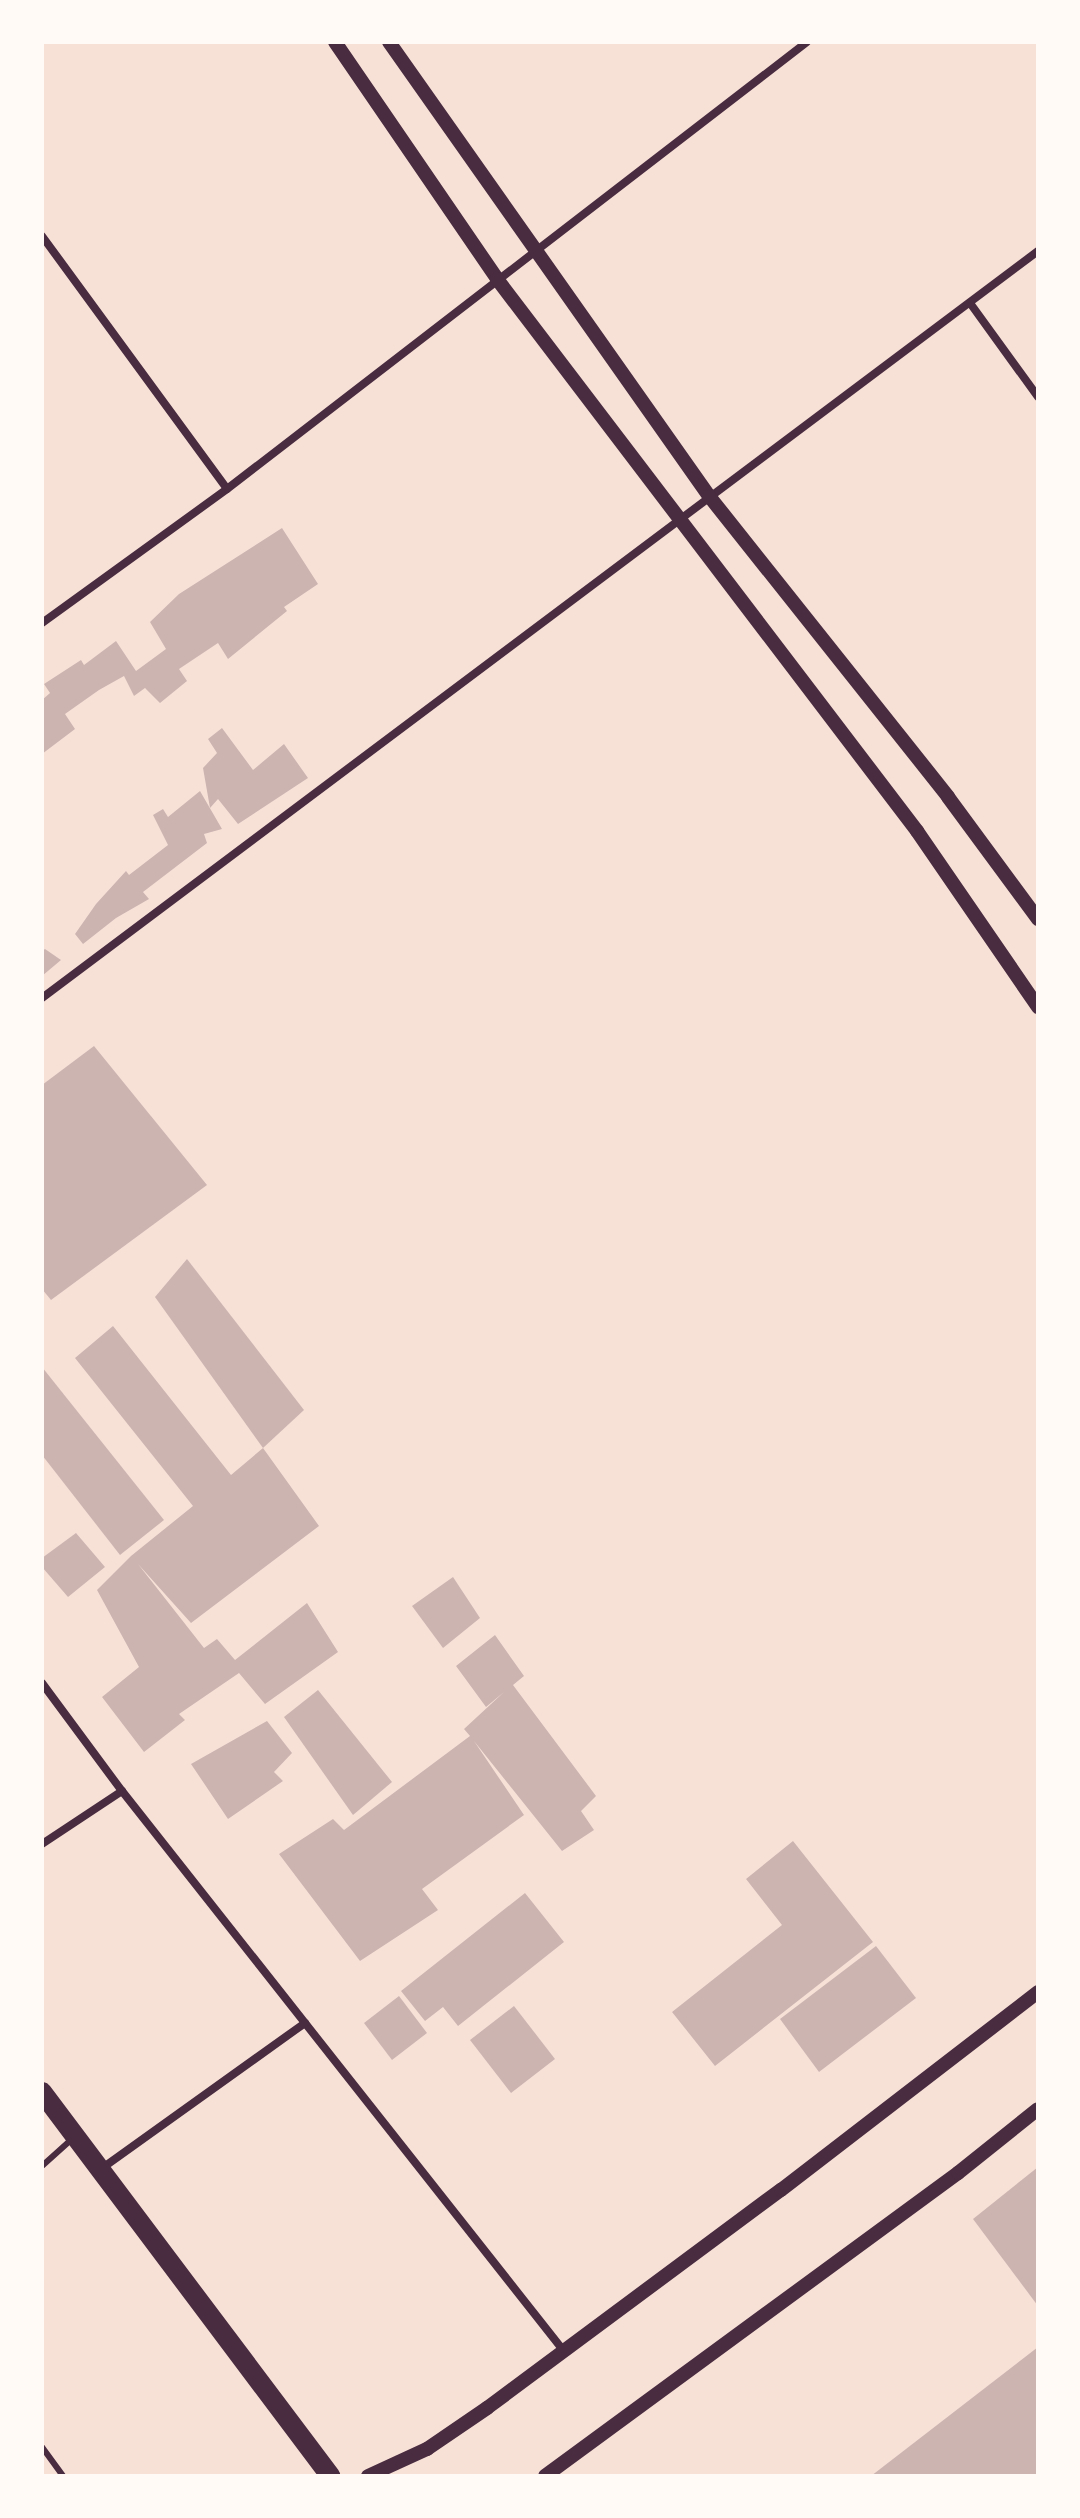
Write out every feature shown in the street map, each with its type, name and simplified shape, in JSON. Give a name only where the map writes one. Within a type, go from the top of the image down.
[{"type":"main road","points":[[42,2092],[330,2476]]},
{"type":"street","points":[[335,42],[497,279],[917,831],[1038,1007]]},
{"type":"street","points":[[389,42],[709,496],[948,797],[1038,919]]},
{"type":"street","points":[[42,623],[227,489],[804,43]]},
{"type":"street","points":[[42,236],[227,489]]},
{"type":"street","points":[[42,998],[1038,251]]},
{"type":"street","points":[[970,303],[1038,397]]},
{"type":"street","points":[[42,1683],[122,1791],[563,2350]]},
{"type":"street","points":[[42,1844],[122,1791]]},
{"type":"street","points":[[368,2476],[427,2449],[781,2190],[1038,1992]]},
{"type":"street","points":[[100,2169],[305,2023]]},
{"type":"street","points":[[545,2476],[958,2173],[1038,2109]]},
{"type":"lane","points":[[42,2166],[75,2137]]},
{"type":"lane","points":[[42,2447],[63,2476]]},
{"type":"building","points":[[282,528],[318,584],[284,607],[287,611],[228,659],[218,643],[179,669],[187,681],[160,703],[145,688],[134,696],[124,676],[99,690],[65,714],[75,729],[42,754],[42,700],[50,693],[44,684],[81,660],[84,665],[116,641],[136,671],[166,649],[150,622],[179,594]]},
{"type":"building","points":[[222,728],[253,770],[284,744],[308,778],[238,824],[218,799],[210,808],[203,768],[217,753],[208,739]]},
{"type":"building","points":[[200,791],[222,829],[204,834],[207,843],[143,892],[149,899],[116,918],[83,944],[75,934],[96,904],[126,871],[129,875],[168,845],[153,815],[163,809],[168,817]]},
{"type":"building","points":[[45,949],[61,960],[42,976],[42,951]]},
{"type":"building","points":[[94,1046],[207,1185],[51,1300],[42,1289],[42,1085]]},
{"type":"building","points":[[187,1259],[304,1410],[263,1448],[155,1297]]},
{"type":"building","points":[[113,1326],[231,1475],[263,1448],[319,1526],[191,1623],[138,1564],[204,1648],[217,1639],[235,1660],[307,1603],[338,1652],[265,1704],[239,1673],[179,1714],[185,1720],[144,1752],[102,1697],[139,1667],[97,1590],[131,1556],[193,1506],[75,1358]]},
{"type":"building","points":[[42,1367],[164,1520],[120,1555],[42,1455]]},
{"type":"building","points":[[76,1533],[105,1567],[68,1597],[42,1567],[42,1558]]},
{"type":"building","points":[[453,1577],[480,1618],[443,1648],[412,1606]]},
{"type":"building","points":[[495,1635],[524,1676],[513,1685],[596,1796],[581,1811],[594,1830],[562,1851],[474,1741],[524,1815],[422,1889],[438,1910],[360,1961],[279,1854],[333,1819],[344,1830],[470,1736],[464,1729],[504,1692],[486,1707],[456,1666]]},
{"type":"building","points":[[318,1690],[392,1782],[353,1815],[284,1717]]},
{"type":"building","points":[[267,1721],[292,1753],[274,1772],[283,1781],[228,1819],[191,1764]]},
{"type":"building","points":[[793,1841],[873,1942],[715,2066],[672,2012],[782,1925],[746,1879]]},
{"type":"building","points":[[525,1893],[564,1942],[458,2026],[443,2007],[425,2021],[401,1991]]},
{"type":"building","points":[[876,1946],[916,1998],[819,2072],[780,2019]]},
{"type":"building","points":[[399,1996],[427,2033],[392,2060],[364,2023]]},
{"type":"building","points":[[514,2006],[555,2059],[511,2093],[470,2040]]},
{"type":"building","points":[[1038,2167],[1038,2306],[973,2219]]},
{"type":"building","points":[[1038,2347],[1038,2476],[871,2476]]}]
